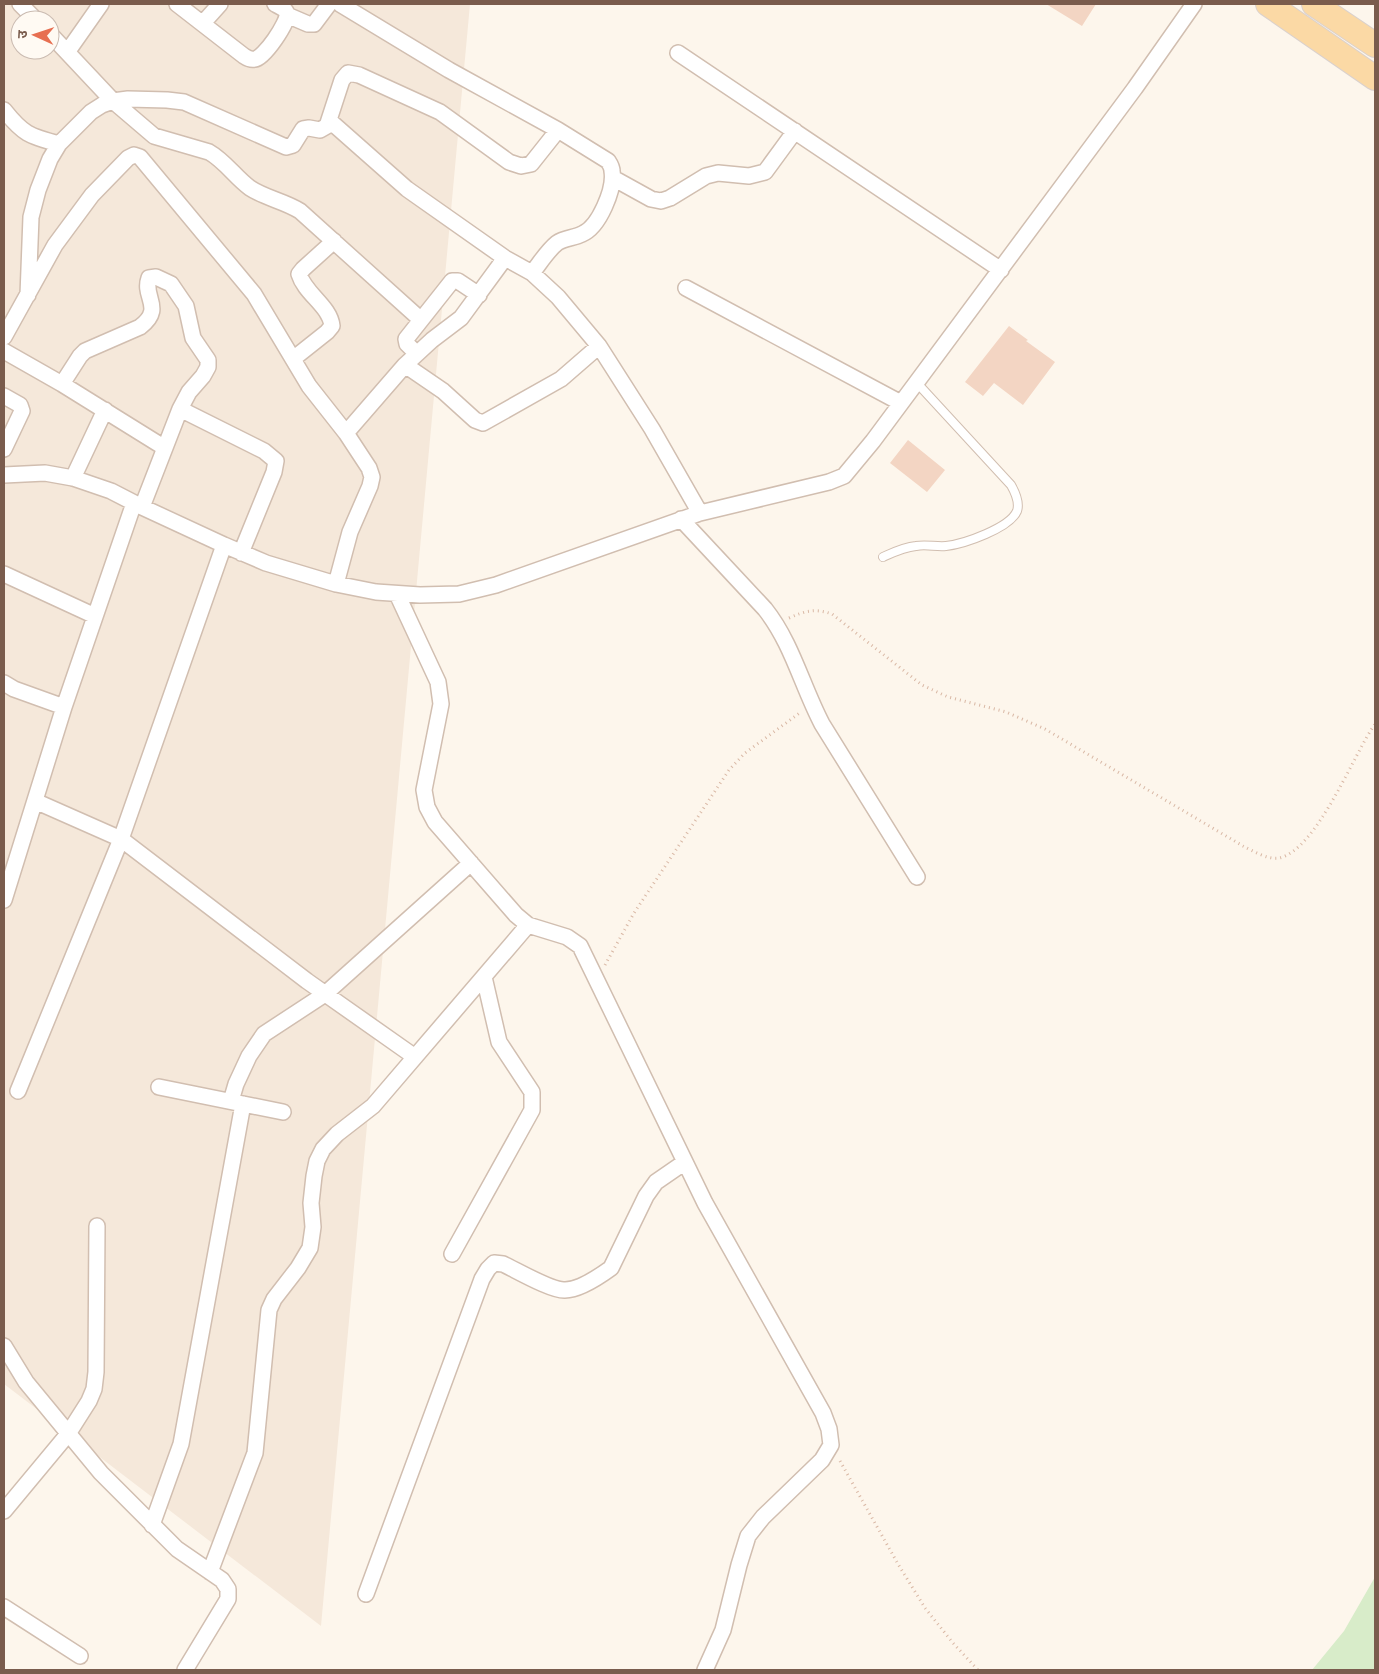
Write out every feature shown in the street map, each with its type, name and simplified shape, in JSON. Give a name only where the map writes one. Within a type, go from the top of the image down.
[{"type":"main road","points":[[1268,4],[1375,78]]},
{"type":"main road","points":[[1314,4],[1375,45]]},
{"type":"street","points":[[68,51],[101,4]]},
{"type":"street","points":[[178,4],[250,59],[257,59],[266,52],[287,15]]},
{"type":"street","points":[[203,23],[220,4]]},
{"type":"street","points":[[275,4],[285,10],[287,15],[308,24],[314,24],[329,4]]},
{"type":"street","points":[[340,4],[449,70],[608,160],[612,168],[613,178],[599,218],[583,234],[558,242],[532,273]]},
{"type":"street","points":[[4,475],[45,473],[73,478],[112,491],[224,546],[266,563],[336,584],[376,592],[420,595],[459,594],[496,585],[700,513],[829,482],[844,476],[873,441],[1135,88],[1194,4]]},
{"type":"street","points":[[60,43],[113,101],[154,136],[202,149],[216,157],[251,188],[291,205],[300,211],[420,320]]},
{"type":"street","points":[[678,53],[1001,270]]},
{"type":"street","points":[[28,295],[31,217],[38,190],[50,159],[59,144],[91,112],[113,101],[138,99],[184,102],[286,147],[293,145],[303,130],[309,128],[320,130],[327,126],[342,80],[348,73],[359,75],[440,112],[509,162],[520,166],[531,164],[558,130]]},
{"type":"street","points":[[4,110],[23,131],[32,137],[59,144]]},
{"type":"street","points":[[330,121],[407,189],[505,258],[532,273],[558,297],[599,346],[652,429],[700,513]]},
{"type":"street","points":[[613,178],[652,200],[661,201],[670,198],[712,174],[749,176],[765,172],[795,131]]},
{"type":"street","points":[[4,336],[56,245],[92,195],[110,175],[154,136]]},
{"type":"street","points":[[134,155],[140,157],[145,162],[254,294],[317,398],[346,432],[369,468],[372,477],[370,486],[352,526],[336,584]]},
{"type":"street","points":[[293,359],[332,326],[331,319],[305,286],[299,274],[334,241]]},
{"type":"street","points":[[346,432],[405,365],[461,318],[505,258]]},
{"type":"street","points":[[4,900],[64,707],[95,616],[138,505],[165,448],[180,409],[189,392],[203,376],[208,367],[208,360],[193,338],[186,306],[171,284],[156,277],[149,278],[147,284],[152,302],[150,317],[147,322],[140,327],[85,351],[62,384]]},
{"type":"street","points":[[417,354],[407,344],[406,339],[452,281],[458,281],[479,295]]},
{"type":"street","points":[[686,288],[902,403]]},
{"type":"street","points":[[405,365],[444,391],[474,420],[483,423],[561,379],[599,346]]},
{"type":"street","points":[[4,350],[165,448]]},
{"type":"street","points":[[4,396],[20,406],[22,411],[4,449]]},
{"type":"street","points":[[180,409],[264,451],[276,461],[274,472],[241,553]]},
{"type":"street","points":[[73,478],[105,410]]},
{"type":"street","points":[[681,519],[759,602],[777,624],[806,685],[811,704],[822,724],[917,877]]},
{"type":"street","points":[[18,1091],[121,839],[224,546]]},
{"type":"street","points":[[4,574],[95,616]]},
{"type":"street","points":[[397,594],[431,665],[440,689],[442,704],[424,790],[427,807],[435,822],[516,915],[528,925],[567,937],[580,946],[705,1203],[823,1414],[829,1429],[831,1445],[822,1460],[763,1516],[748,1536],[723,1630],[705,1670]]},
{"type":"street","points":[[4,683],[14,689],[64,707]]},
{"type":"street","points":[[35,801],[121,839],[325,994],[416,1057]]},
{"type":"street","points":[[152,1525],[182,1444],[237,1103],[236,1084],[249,1056],[264,1034],[325,994],[471,864]]},
{"type":"street","points":[[210,1572],[255,1453],[269,1310],[274,1299],[298,1268],[310,1248],[313,1226],[311,1203],[317,1161],[329,1141],[373,1106],[528,925]]},
{"type":"street","points":[[452,1254],[532,1110],[533,1102],[532,1092],[500,1042],[484,977]]},
{"type":"street","points":[[159,1087],[283,1112]]},
{"type":"street","points":[[366,1594],[482,1279],[488,1269],[494,1263],[503,1264],[555,1288],[564,1290],[575,1288],[602,1275],[611,1268],[646,1196],[656,1182],[685,1162]]},
{"type":"street","points":[[4,1511],[68,1434],[90,1401],[94,1389],[96,1372],[97,1226]]},
{"type":"street","points":[[4,1346],[26,1382],[101,1473],[176,1549],[222,1580],[228,1589],[228,1599],[185,1670]]},
{"type":"street","points":[[4,1607],[80,1656]]},
{"type":"lane","points":[[883,557],[918,545],[944,546],[970,541],[1001,526],[1017,510],[1017,501],[1011,485],[917,383]]},
{"type":"path","points":[[777,624],[802,612],[812,610],[821,610],[832,614],[922,685],[934,692],[1006,712],[1045,729],[1244,846],[1261,855],[1277,858],[1290,854],[1305,840],[1320,821],[1375,724]]},
{"type":"path","points":[[596,980],[634,913],[728,770],[745,752],[811,704]]},
{"type":"path","points":[[831,1445],[925,1608],[978,1670]]},
{"type":"shaded area","points":[[4,4],[470,4],[321,1626],[4,1384]]},
{"type":"green space","points":[[1375,1577],[1375,1670],[1312,1670],[1344,1631]]},
{"type":"building","points":[[1046,4],[1096,4],[1082,26]]},
{"type":"building","points":[[1009,326],[1055,362],[1023,405],[994,383],[983,396],[965,382]]},
{"type":"building","points":[[908,440],[945,470],[927,492],[890,463]]}]
